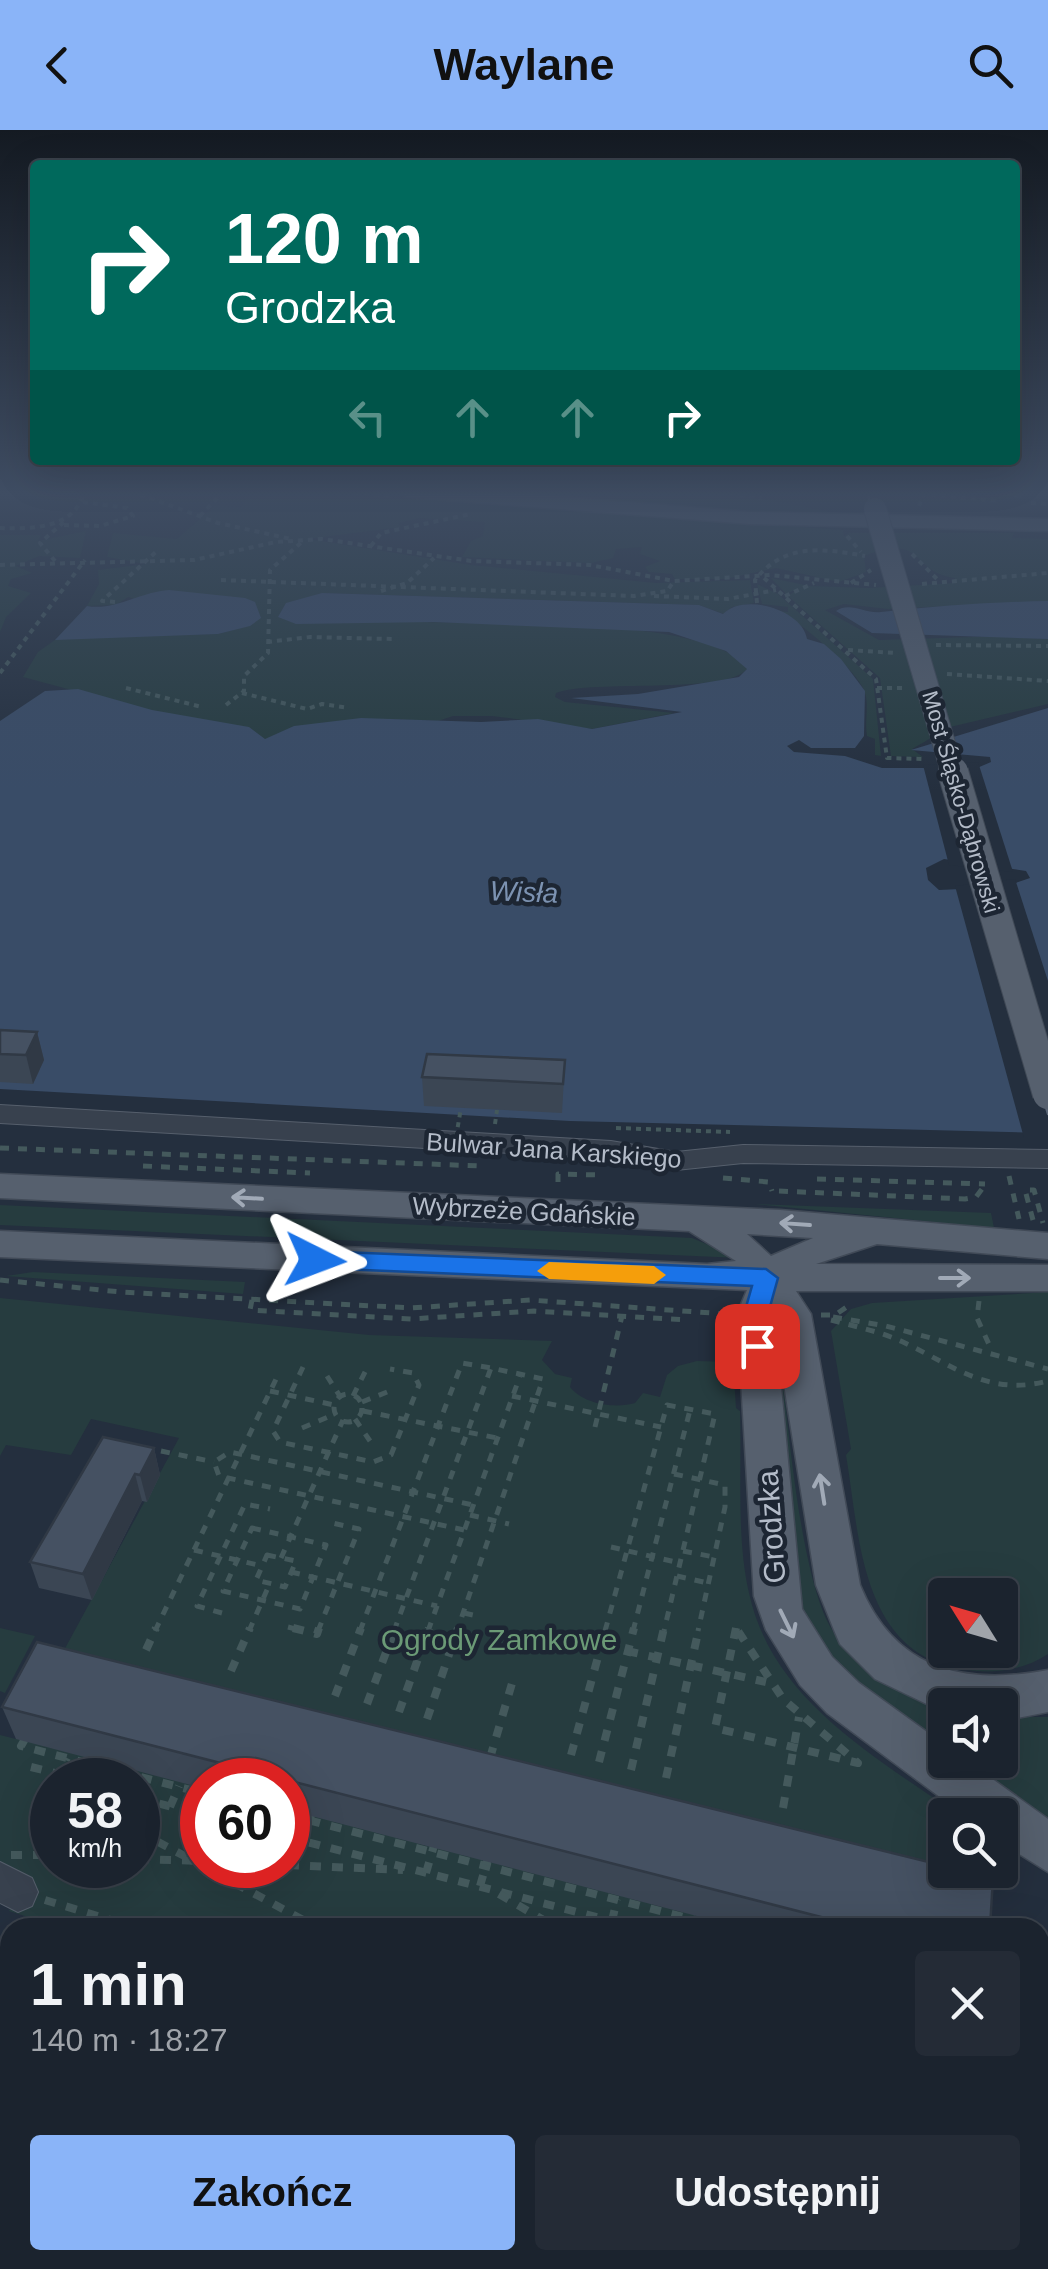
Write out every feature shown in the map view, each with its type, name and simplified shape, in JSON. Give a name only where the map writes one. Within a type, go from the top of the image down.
[{"type":"main road","name":"Most Śląsko-Dąbrowski","points":[[899,591],[1048,1094]]},
{"type":"main road","name":"Wybrzeże Gdańskie","points":[[0,1186],[892,1231],[1041,1230]]},
{"type":"main road","points":[[694,1219],[748,1252],[792,1314],[838,1585],[856,1630],[891,1665],[939,1690],[1001,1700],[1048,1691]]},
{"type":"main road","points":[[766,1278],[806,1253],[892,1231]]},
{"type":"main road","points":[[0,1244],[766,1278],[1048,1278]]},
{"type":"main road","name":"Grodzka","points":[[766,1278],[756,1314],[757,1346],[776,1596],[782,1616],[816,1671],[843,1698],[1048,1848]]},
{"type":"main road","points":[[802,1362],[819,1308],[862,1278]]},
{"type":"street","name":"Bulwar Jana Karskiego","points":[[0,1114],[611,1150],[676,1161],[730,1154],[1048,1159]]},
{"type":"path","points":[[0,673],[62,591]]},
{"type":"path","points":[[114,591],[102,602],[115,602]]},
{"type":"path","points":[[226,705],[242,693],[244,676],[268,653],[272,591]]},
{"type":"path","points":[[513,591],[728,599],[776,591]]},
{"type":"path","points":[[646,595],[666,591]]},
{"type":"path","points":[[756,591],[757,603]]},
{"type":"path","points":[[780,591],[876,679],[887,758],[926,759]]},
{"type":"path","points":[[785,596],[796,591]]},
{"type":"path","points":[[267,642],[310,636],[392,639]]},
{"type":"path","points":[[932,646],[982,642],[1048,646]]},
{"type":"path","points":[[845,650],[874,655],[902,652]]},
{"type":"path","points":[[930,681],[949,673],[1048,682]]},
{"type":"path","points":[[126,688],[146,699],[186,698],[202,706]]},
{"type":"path","points":[[877,688],[912,689]]},
{"type":"path","points":[[242,693],[307,709],[322,704],[349,708]]},
{"type":"path","points":[[456,1137],[461,1108]]},
{"type":"path","points":[[494,1127],[497,1110]]},
{"type":"path","points":[[156,1166],[310,1173]]},
{"type":"path","points":[[558,1182],[558,1174],[602,1175]]},
{"type":"path","points":[[736,1180],[769,1182],[775,1191],[965,1199],[976,1197],[985,1184]]},
{"type":"path","points":[[1025,1190],[1034,1190],[1041,1230],[1025,1190]]},
{"type":"path","points":[[1013,1192],[1020,1222]]},
{"type":"path","points":[[0,1280],[411,1308],[530,1300],[726,1314]]},
{"type":"path","points":[[252,1299],[250,1310],[411,1318],[534,1311],[687,1320]]},
{"type":"path","points":[[979,1300],[977,1318],[993,1354]]},
{"type":"path","points":[[595,1427],[622,1316]]},
{"type":"path","points":[[1048,1369],[886,1326],[832,1319],[903,1342],[987,1388],[1020,1390],[1048,1381]]},
{"type":"path","points":[[335,1696],[462,1363],[544,1379],[427,1719]]},
{"type":"path","points":[[303,1367],[273,1431],[280,1442],[373,1462],[392,1455],[419,1385],[413,1374],[390,1369]]},
{"type":"path","points":[[368,1704],[491,1368]]},
{"type":"path","points":[[354,1396],[366,1370]]},
{"type":"path","points":[[146,1650],[279,1372]]},
{"type":"path","points":[[399,1712],[520,1374]]},
{"type":"path","points":[[327,1376],[341,1398]]},
{"type":"path","points":[[362,1402],[392,1390]]},
{"type":"path","points":[[270,1392],[334,1410],[343,1420]]},
{"type":"path","points":[[341,1398],[354,1396],[362,1402],[363,1411]]},
{"type":"path","points":[[512,1396],[661,1427]]},
{"type":"path","points":[[302,1428],[334,1410],[341,1398]]},
{"type":"path","points":[[571,1755],[667,1404],[715,1414],[631,1770]]},
{"type":"path","points":[[599,1762],[690,1410]]},
{"type":"path","points":[[363,1411],[497,1438]]},
{"type":"path","points":[[343,1420],[355,1419],[363,1411]]},
{"type":"path","points":[[355,1419],[370,1441]]},
{"type":"path","points":[[281,1558],[343,1420]]},
{"type":"path","points":[[161,1451],[214,1462]]},
{"type":"path","points":[[214,1462],[224,1453],[240,1454],[473,1506]]},
{"type":"path","points":[[214,1462],[215,1472],[229,1478],[464,1530]]},
{"type":"path","points":[[666,1778],[726,1507],[724,1485],[673,1474]]},
{"type":"path","points":[[222,1612],[198,1606],[220,1556],[245,1504],[270,1510]]},
{"type":"path","points":[[470,1516],[509,1524]]},
{"type":"path","points":[[288,1627],[317,1634],[359,1529],[332,1522]]},
{"type":"path","points":[[252,1528],[290,1537],[326,1545],[300,1609],[223,1591],[252,1528]]},
{"type":"path","points":[[611,1547],[680,1563]]},
{"type":"path","points":[[194,1550],[262,1566]]},
{"type":"path","points":[[683,1551],[714,1558]]},
{"type":"path","points":[[267,1555],[281,1558],[296,1561],[285,1586],[256,1580],[267,1555]]},
{"type":"path","points":[[290,1572],[437,1606]]},
{"type":"path","points":[[677,1576],[709,1583]]},
{"type":"path","points":[[232,1671],[270,1583]]},
{"type":"path","points":[[464,1612],[478,1616]]},
{"type":"path","points":[[736,1628],[770,1682],[799,1716],[858,1763],[715,1728],[736,1628]]},
{"type":"path","points":[[584,1641],[601,1645]]},
{"type":"path","points":[[627,1651],[770,1682]]},
{"type":"path","points":[[489,1762],[513,1680]]},
{"type":"path","points":[[783,1808],[799,1716]]},
{"type":"path","points":[[25,1731],[28,1732],[21,1746],[68,1758]]},
{"type":"path","points":[[470,1753],[489,1762],[506,1762]]},
{"type":"path","points":[[160,1779],[180,1784],[170,1806]]},
{"type":"path","points":[[310,1818],[317,1801]]},
{"type":"path","points":[[160,1804],[180,1809]]},
{"type":"path","points":[[310,1820],[691,1918]]},
{"type":"path","points":[[426,1872],[438,1832]]},
{"type":"path","points":[[310,1842],[604,1918]]},
{"type":"path","points":[[480,1886],[492,1844]]},
{"type":"path","points":[[310,1866],[416,1870]]},
{"type":"path","points":[[13,1876],[113,1918]]},
{"type":"path","points":[[246,1888],[300,1918]]},
{"type":"path","points":[[492,1890],[540,1918]]},
{"type":"path","points":[[612,1918],[617,1897]]},
{"type":"green space","points":[[0,591],[31,593],[6,617],[0,632]]},
{"type":"green space","points":[[95,591],[752,591],[754,603],[732,607],[724,614],[699,605],[322,593],[294,604],[400,621],[640,631],[688,639],[725,651],[747,669],[713,682],[598,687],[556,693],[555,697],[565,702],[674,713],[592,729],[492,716],[453,716],[438,721],[384,719],[277,745],[23,677],[38,652],[59,637],[218,634],[233,630],[128,597],[116,605],[87,606]]},
{"type":"green space","points":[[759,591],[778,594],[873,679],[881,756],[875,755],[875,739],[867,736],[866,696],[859,681],[826,646],[779,611],[788,612],[788,607],[762,604]]},
{"type":"green space","points":[[795,591],[1048,591],[1048,601],[888,609],[844,604],[825,610],[879,640],[1003,636],[1048,639],[1048,704],[950,727],[912,749],[923,757],[891,756],[880,678],[788,596]]},
{"type":"green space","points":[[755,1204],[991,1213],[994,1228]]},
{"type":"green space","points":[[0,1205],[692,1238],[740,1258],[0,1225]]},
{"type":"green space","points":[[33,1272],[245,1282],[243,1294],[6,1276]]},
{"type":"green space","points":[[1048,1292],[1048,1654],[1018,1667],[1018,1578],[928,1578],[928,1657],[905,1642],[885,1618],[862,1556],[846,1455],[851,1449],[831,1331],[851,1309],[872,1303]]},
{"type":"green space","name":"Ogrody Zamkowe","points":[[0,1298],[369,1335],[552,1341],[542,1360],[555,1374],[572,1378],[570,1387],[576,1393],[609,1405],[635,1403],[643,1393],[660,1397],[667,1375],[678,1366],[697,1361],[733,1362],[736,1408],[740,1411],[742,1549],[749,1593],[761,1631],[803,1695],[861,1747],[934,1798],[928,1798],[928,1888],[981,1888],[980,1918],[31,1918],[9,1911],[24,1878],[0,1863],[0,1735],[16,1739],[179,1438],[91,1419],[71,1455],[6,1445],[0,1456]]},
{"type":"green space","points":[[773,1326],[777,1326],[803,1536],[824,1613],[837,1637],[928,1697],[928,1740],[851,1686],[798,1612]]},
{"type":"green space","points":[[0,1628],[35,1636],[5,1693],[0,1691]]},
{"type":"green space","points":[[960,1668],[1016,1668],[998,1671]]},
{"type":"green space","points":[[1018,1717],[1048,1717],[1048,1822],[1018,1798],[983,1778],[1018,1778]]},
{"type":"water","points":[[177,591],[245,598],[255,602],[261,618],[250,626],[218,634],[55,640],[87,606],[108,606],[148,594]]},
{"type":"water","name":"Wisła","points":[[322,593],[699,605],[723,614],[744,605],[771,607],[795,620],[807,639],[824,644],[841,659],[865,691],[864,736],[855,748],[811,748],[799,740],[787,746],[794,752],[845,756],[882,768],[977,768],[991,762],[990,757],[911,750],[1048,708],[1048,1133],[570,1121],[0,1089],[0,721],[45,691],[78,689],[152,710],[249,727],[265,739],[294,726],[361,718],[481,722],[538,719],[592,729],[682,712],[571,698],[638,694],[739,677],[747,669],[726,651],[669,632],[434,622],[296,624],[278,617],[286,603]],"holes":[[[944,859],[1026,871],[1030,878],[1004,887],[939,890],[928,880],[926,868]]]},
{"type":"water","points":[[1048,601],[1048,639],[872,633],[836,611],[847,607],[881,612]]},
{"type":"pier","points":[[978,762],[1013,872],[949,865],[923,765]]},
{"type":"pier","points":[[1015,879],[1048,981],[1048,1138],[1024,1138],[955,886]]},
{"type":"building","points":[[0,1030],[37,1032],[26,1055],[0,1054]]},
{"type":"building","points":[[427,1054],[565,1060],[563,1084],[422,1077]]},
{"type":"building","points":[[103,1437],[154,1448],[140,1475],[135,1474],[83,1574],[30,1562]]},
{"type":"building","points":[[37,1642],[928,1862],[928,1888],[992,1888],[991,1918],[825,1918],[310,1786],[310,1758],[201,1758],[2,1707]]},
{"type":"tram line","points":[[896,591],[1048,1114]]},
{"type":"slow traffic","points":[[549,1271],[654,1275]]},
{"type":"route","points":[[315,1260],[766,1278],[756,1314],[757,1346]]}]
